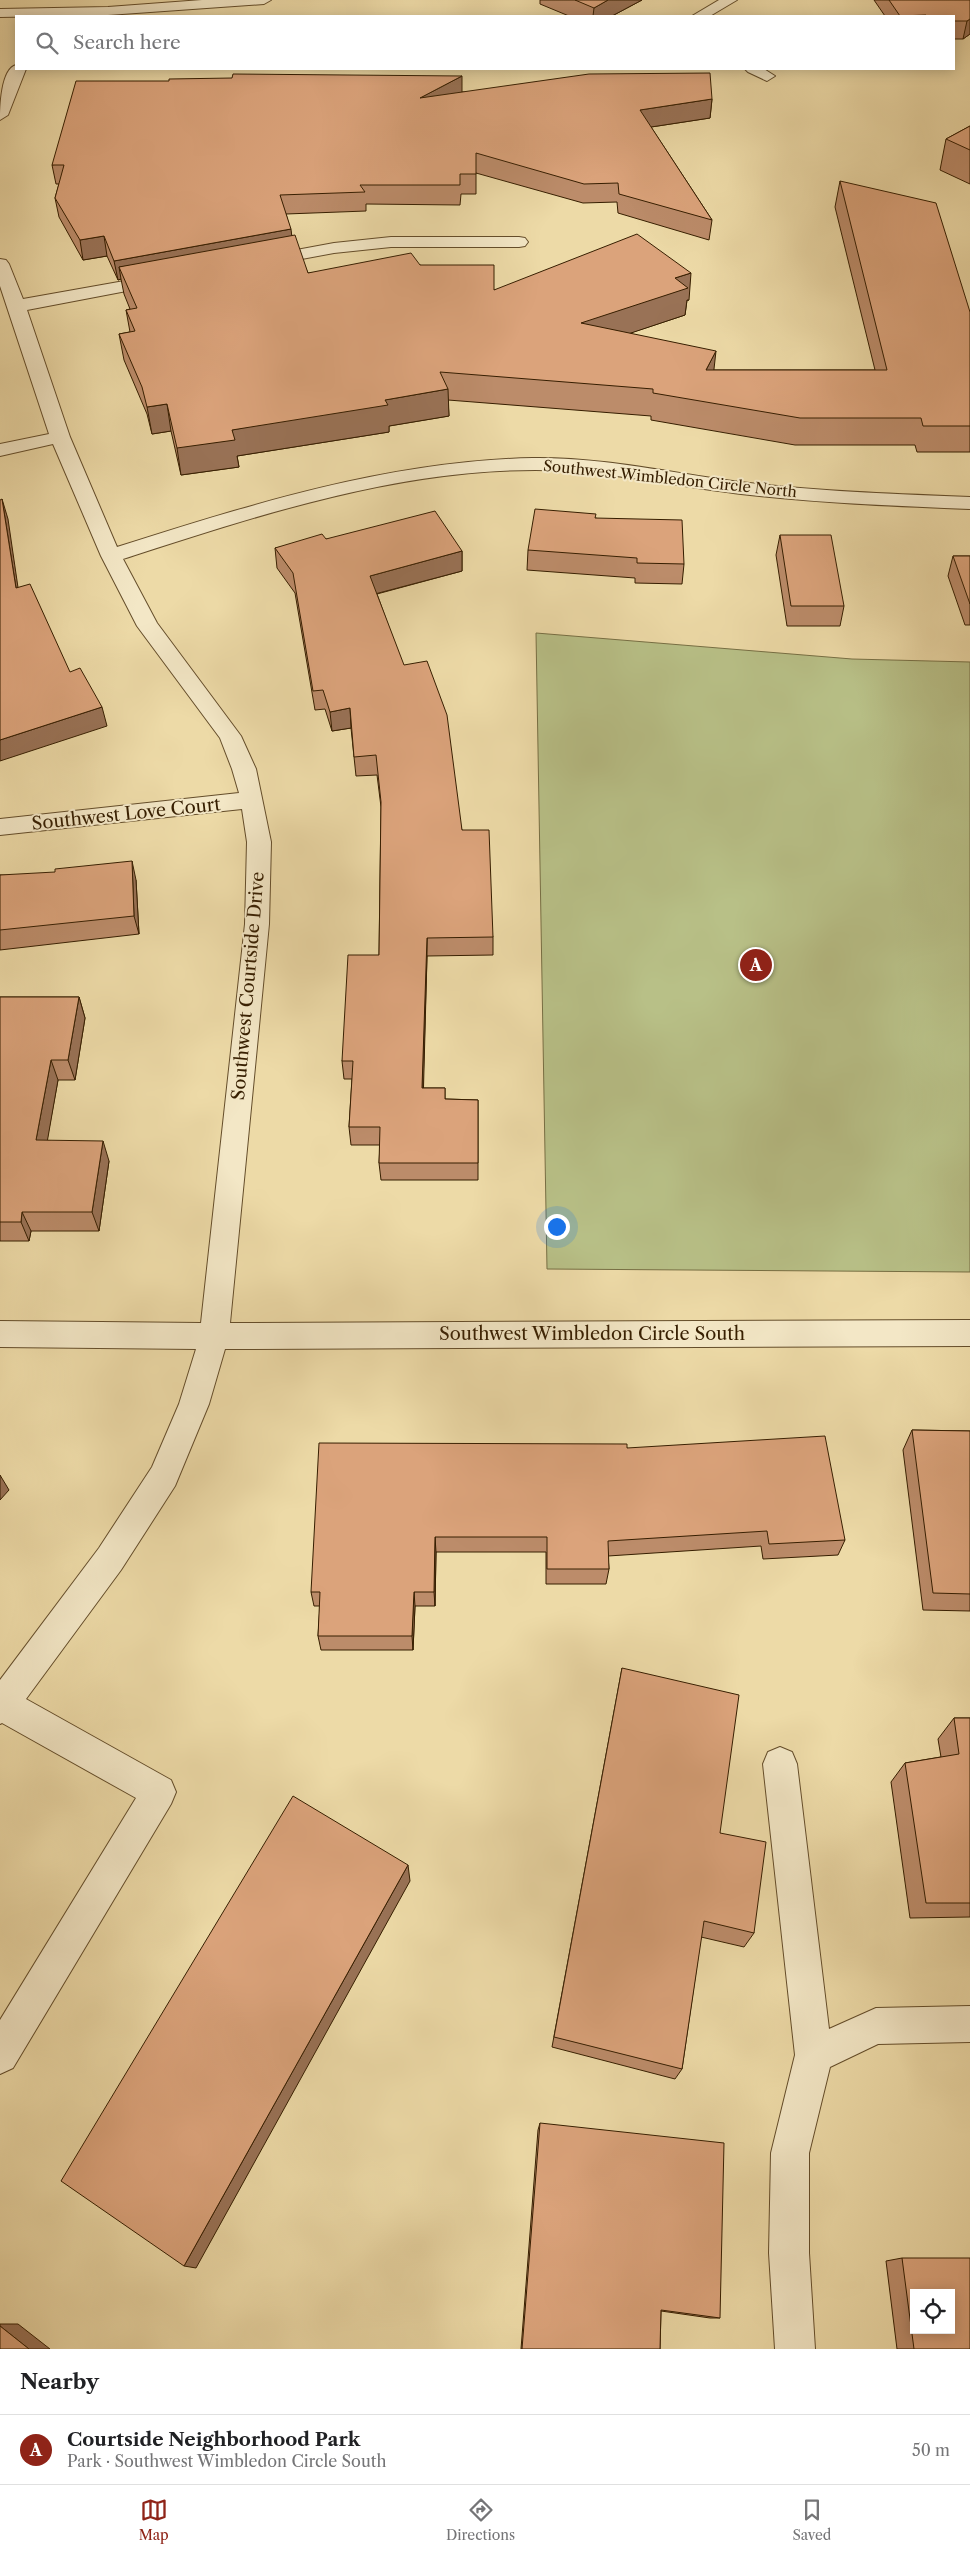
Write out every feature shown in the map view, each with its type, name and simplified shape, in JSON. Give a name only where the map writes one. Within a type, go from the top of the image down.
[{"type":"street","points":[[0,13],[108,11],[264,0]]},
{"type":"street","points":[[701,15],[730,0]]},
{"type":"street","points":[[0,115],[14,64]]},
{"type":"street","points":[[755,70],[767,76]]},
{"type":"street","points":[[248,264],[334,248],[391,242],[519,242]]},
{"type":"street","name":"Southwest Courtside Drive","points":[[0,264],[17,306],[60,437],[110,556],[148,626],[230,736],[244,768],[259,842],[257,924],[214,1336],[194,1404],[164,1476],[110,1559],[1,1705]]},
{"type":"street","points":[[17,306],[171,278]]},
{"type":"street","points":[[0,450],[60,437]]},
{"type":"street","name":"Southwest Wimbledon Circle North","points":[[110,556],[236,516],[334,491],[401,477],[467,468],[566,465],[834,498],[970,503]]},
{"type":"street","name":"Southwest Love Court","points":[[0,827],[252,800]]},
{"type":"street","name":"Southwest Wimbledon Circle South","points":[[0,1334],[214,1336],[970,1333]]},
{"type":"street","points":[[0,2055],[160,1792],[1,1705]]},
{"type":"street","points":[[780,1764],[814,2056],[790,2153],[789,2253],[795,2349]]},
{"type":"street","points":[[814,2056],[876,2026],[970,2024]]},
{"type":"green space","points":[[536,633],[852,659],[970,662],[970,1272],[547,1269]]},
{"type":"building","points":[[575,0],[608,0],[594,8]]},
{"type":"building","points":[[889,0],[970,0],[970,19],[967,21],[955,21],[955,15],[899,15]]},
{"type":"building","points":[[710,73],[712,99],[640,110],[712,220],[619,194],[618,183],[584,184],[476,153],[476,174],[460,174],[460,185],[360,185],[365,192],[280,195],[291,229],[114,261],[104,236],[80,240],[55,198],[64,165],[52,165],[76,81],[169,81],[169,79],[232,78],[233,74],[462,76],[420,98],[589,74]]},
{"type":"building","points":[[970,126],[970,150],[946,139]]},
{"type":"building","points":[[840,181],[936,203],[970,312],[970,426],[923,426],[921,418],[800,418],[653,393],[653,389],[440,372],[448,389],[385,400],[388,405],[232,430],[235,440],[177,448],[167,404],[147,407],[142,387],[119,334],[135,331],[126,310],[137,308],[119,267],[295,235],[308,273],[411,253],[420,265],[494,265],[494,290],[637,234],[691,273],[675,278],[688,288],[581,323],[716,351],[706,370],[887,370]]},
{"type":"building","points":[[2,499],[16,588],[30,584],[70,672],[80,668],[102,707],[0,740],[0,500]]},
{"type":"building","points":[[535,509],[596,514],[595,518],[682,520],[684,564],[637,563],[637,558],[528,550]]},
{"type":"building","points":[[435,511],[462,551],[370,576],[404,665],[427,661],[447,715],[462,830],[489,830],[493,937],[427,938],[422,1088],[445,1088],[445,1099],[478,1100],[478,1163],[379,1163],[380,1127],[349,1127],[353,1061],[342,1061],[348,955],[379,955],[381,802],[376,755],[354,757],[350,708],[330,712],[323,690],[313,691],[293,573],[275,548],[322,534],[326,539]]},
{"type":"building","points":[[780,535],[831,535],[844,606],[791,606]]},
{"type":"building","points":[[953,556],[970,556],[970,604]]},
{"type":"building","points":[[132,861],[134,916],[0,930],[0,875],[55,872],[55,869]]},
{"type":"building","points":[[0,997],[79,997],[68,1060],[51,1060],[36,1140],[103,1141],[92,1212],[22,1212],[21,1222],[0,1222]]},
{"type":"building","points":[[912,1430],[970,1431],[970,1594],[933,1593]]},
{"type":"building","points":[[825,1436],[845,1540],[769,1544],[767,1531],[608,1541],[609,1569],[547,1569],[547,1537],[435,1537],[434,1592],[414,1592],[412,1636],[318,1636],[320,1592],[311,1592],[319,1443],[627,1444],[627,1448]]},
{"type":"building","points":[[622,1668],[739,1695],[720,1833],[766,1842],[754,1933],[704,1921],[682,2069],[554,2037]]},
{"type":"building","points":[[954,1718],[970,1718],[970,1903],[926,1903],[905,1763],[959,1754]]},
{"type":"building","points":[[293,1796],[408,1865],[184,2266],[61,2181]]},
{"type":"building","points":[[540,2123],[724,2143],[720,2318],[661,2310],[660,2349],[522,2349]]},
{"type":"building","points":[[902,2258],[970,2258],[970,2349],[914,2349],[912,2334],[955,2334],[955,2289],[910,2289],[910,2319]]},
{"type":"building","points":[[0,2326],[29,2349],[0,2349]]},
{"type":"place","name":"Courtside Neighborhood Park","points":[[756,965]]}]
